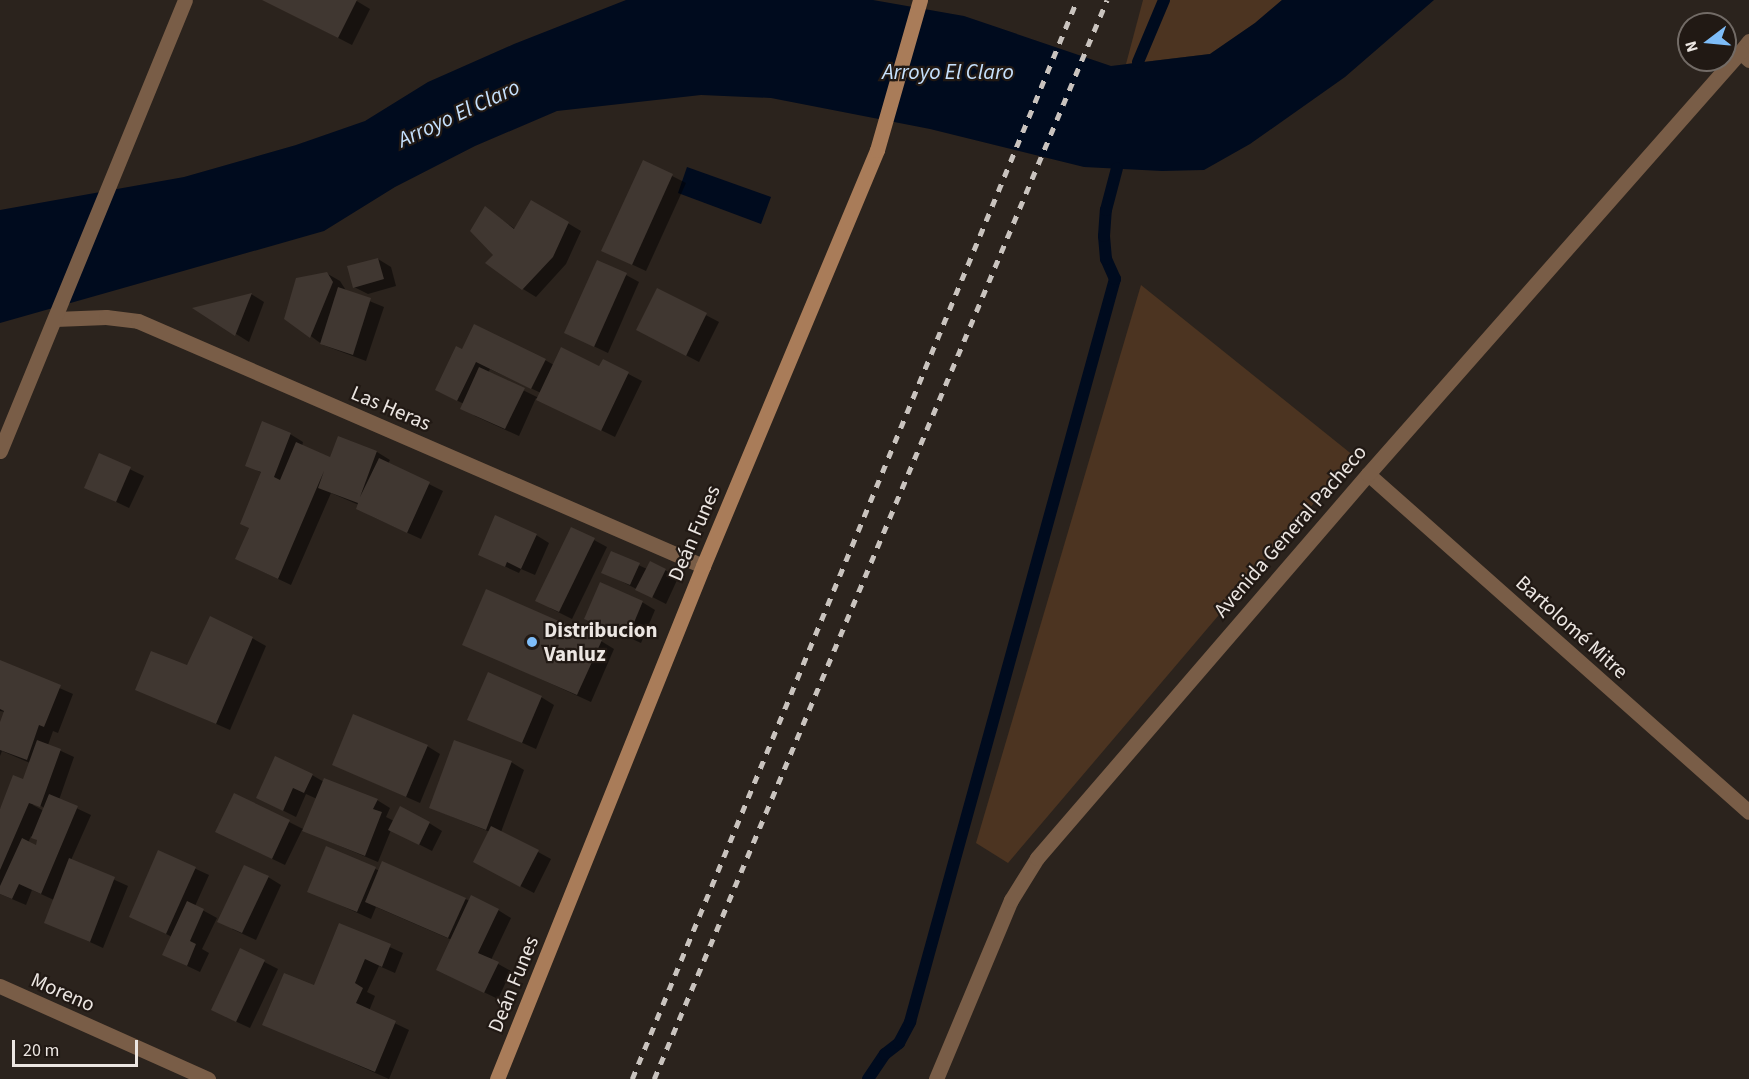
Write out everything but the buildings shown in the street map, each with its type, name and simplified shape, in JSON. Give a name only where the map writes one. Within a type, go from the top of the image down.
[{"type":"main road","name":"Deán Funes","points":[[497,1079],[703,566],[878,150],[920,0]]},
{"type":"street","points":[[0,450],[185,0]]},
{"type":"street","name":"Avenida General Pacheco","points":[[941,1077],[1011,900],[1037,858],[1368,474],[1746,51]]},
{"type":"street","name":"Las Heras","points":[[55,319],[106,317],[138,321],[703,566]]},
{"type":"street","name":"Bartolomé Mitre","points":[[1368,474],[1749,812]]},
{"type":"street","name":"Moreno","points":[[0,986],[208,1079]]},
{"type":"shaded area","points":[[1143,0],[1282,0],[1255,23],[1210,54],[1126,64]]},
{"type":"shaded area","points":[[1141,285],[1354,456],[1008,863],[976,843]]},
{"type":"water","name":"Arroyo El Claro","points":[[626,0],[873,0],[964,16],[1111,66],[1210,54],[1255,23],[1282,0],[1434,0],[1345,77],[1250,144],[1204,170],[1162,171],[1084,167],[930,129],[771,98],[701,95],[557,111],[475,146],[395,187],[324,231],[0,323],[0,210],[184,177],[296,145],[365,121],[428,82],[514,44]]},
{"type":"water","points":[[687,167],[771,197],[761,224],[678,193]]},
{"type":"waterway","points":[[1138,62],[1164,0]]},
{"type":"waterway","points":[[868,1079],[885,1054],[899,1043],[910,1022],[1115,279],[1106,259],[1104,236],[1106,210],[1117,168]]},
{"type":"railway","points":[[632,1079],[1077,0]]},
{"type":"railway","points":[[654,1079],[1107,0]]},
{"type":"place","name":"Distribucion Vanluz","points":[[532,642]]}]
